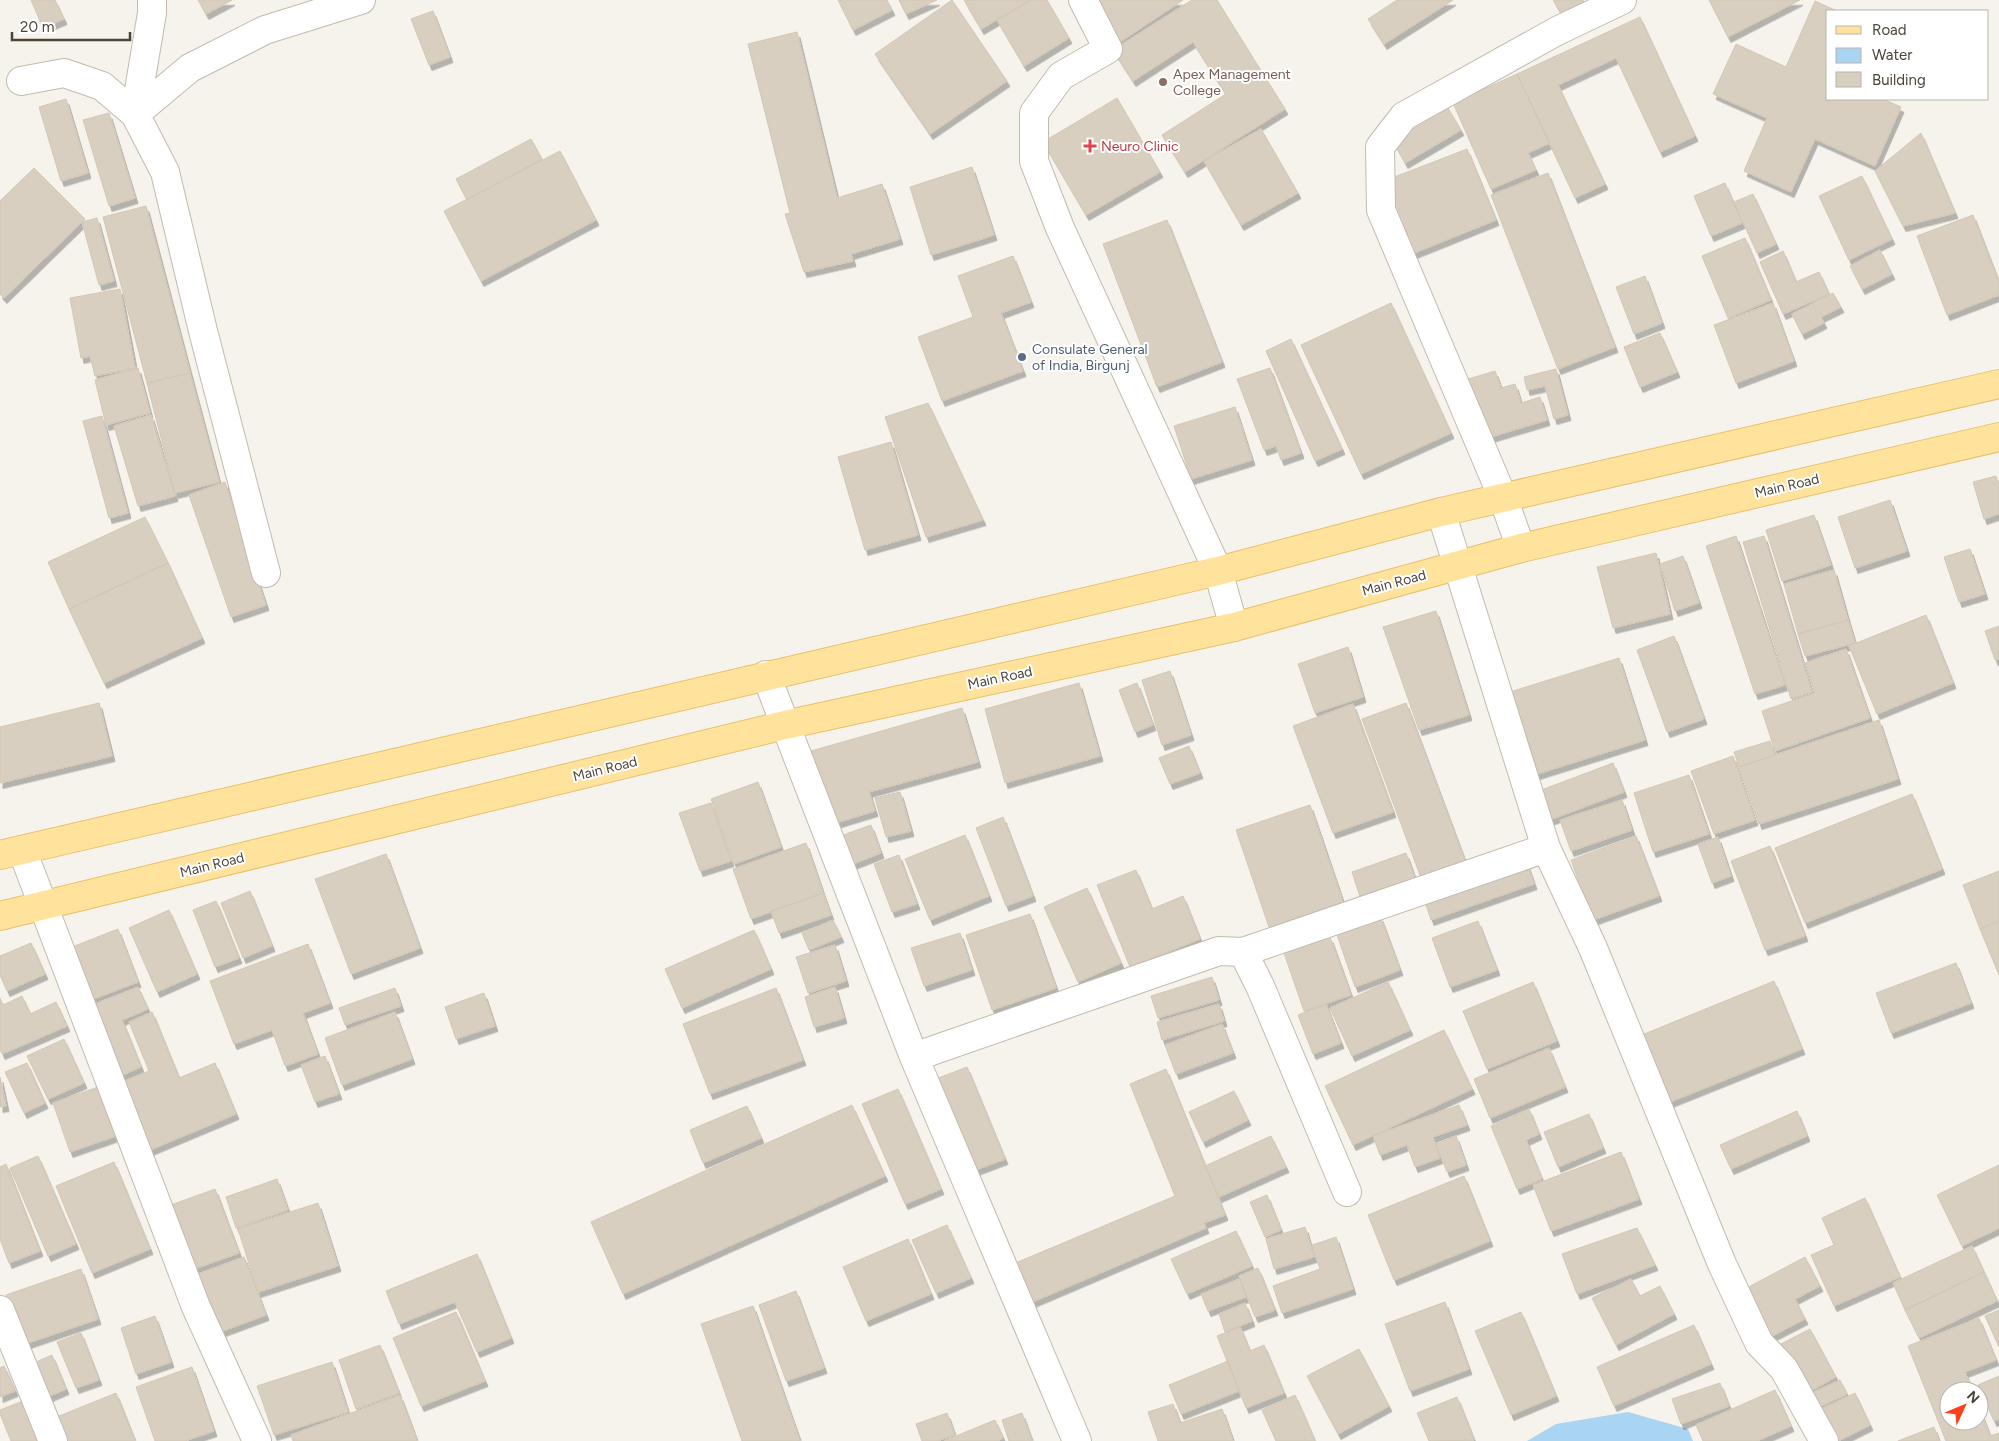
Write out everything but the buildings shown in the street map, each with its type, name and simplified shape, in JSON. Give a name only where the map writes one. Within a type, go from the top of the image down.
[{"type":"main road","points":[[11,852],[1218,571],[1441,512],[1999,384]]},
{"type":"main road","name":"Main Road","points":[[0,916],[785,725],[1234,627],[1521,548],[1999,437]]},
{"type":"street","points":[[135,114],[152,13],[152,0]]},
{"type":"street","points":[[135,114],[190,68],[265,30],[360,0]]},
{"type":"street","points":[[1083,0],[1108,49],[1061,76],[1034,113],[1034,161],[1060,228],[1218,571],[1234,627]]},
{"type":"street","points":[[1521,548],[1503,498],[1381,210],[1380,148],[1404,116],[1557,31],[1622,0]]},
{"type":"street","points":[[22,81],[64,73],[102,86],[135,114],[165,172],[203,331],[266,573]]},
{"type":"street","points":[[1441,512],[1546,848],[1593,948],[1730,1282],[1759,1343],[1784,1369],[1824,1441]]},
{"type":"street","points":[[766,675],[914,1057],[1076,1441]]},
{"type":"street","points":[[914,1057],[1218,951],[1243,952],[1546,848]]},
{"type":"street","points":[[11,852],[45,905],[196,1307],[257,1441]]},
{"type":"street","points":[[1243,952],[1260,986],[1347,1192]]},
{"type":"street","points":[[0,1310],[53,1441]]},
{"type":"water","points":[[1628,1412],[1688,1429],[1693,1441],[1527,1441],[1556,1424]]},
{"type":"place","name":"Apex Management College","points":[[1163,82]]},
{"type":"place","name":"Neuro Clinic","points":[[1090,146]]},
{"type":"place","name":"Consulate General of India, Birgunj","points":[[1022,357]]}]
